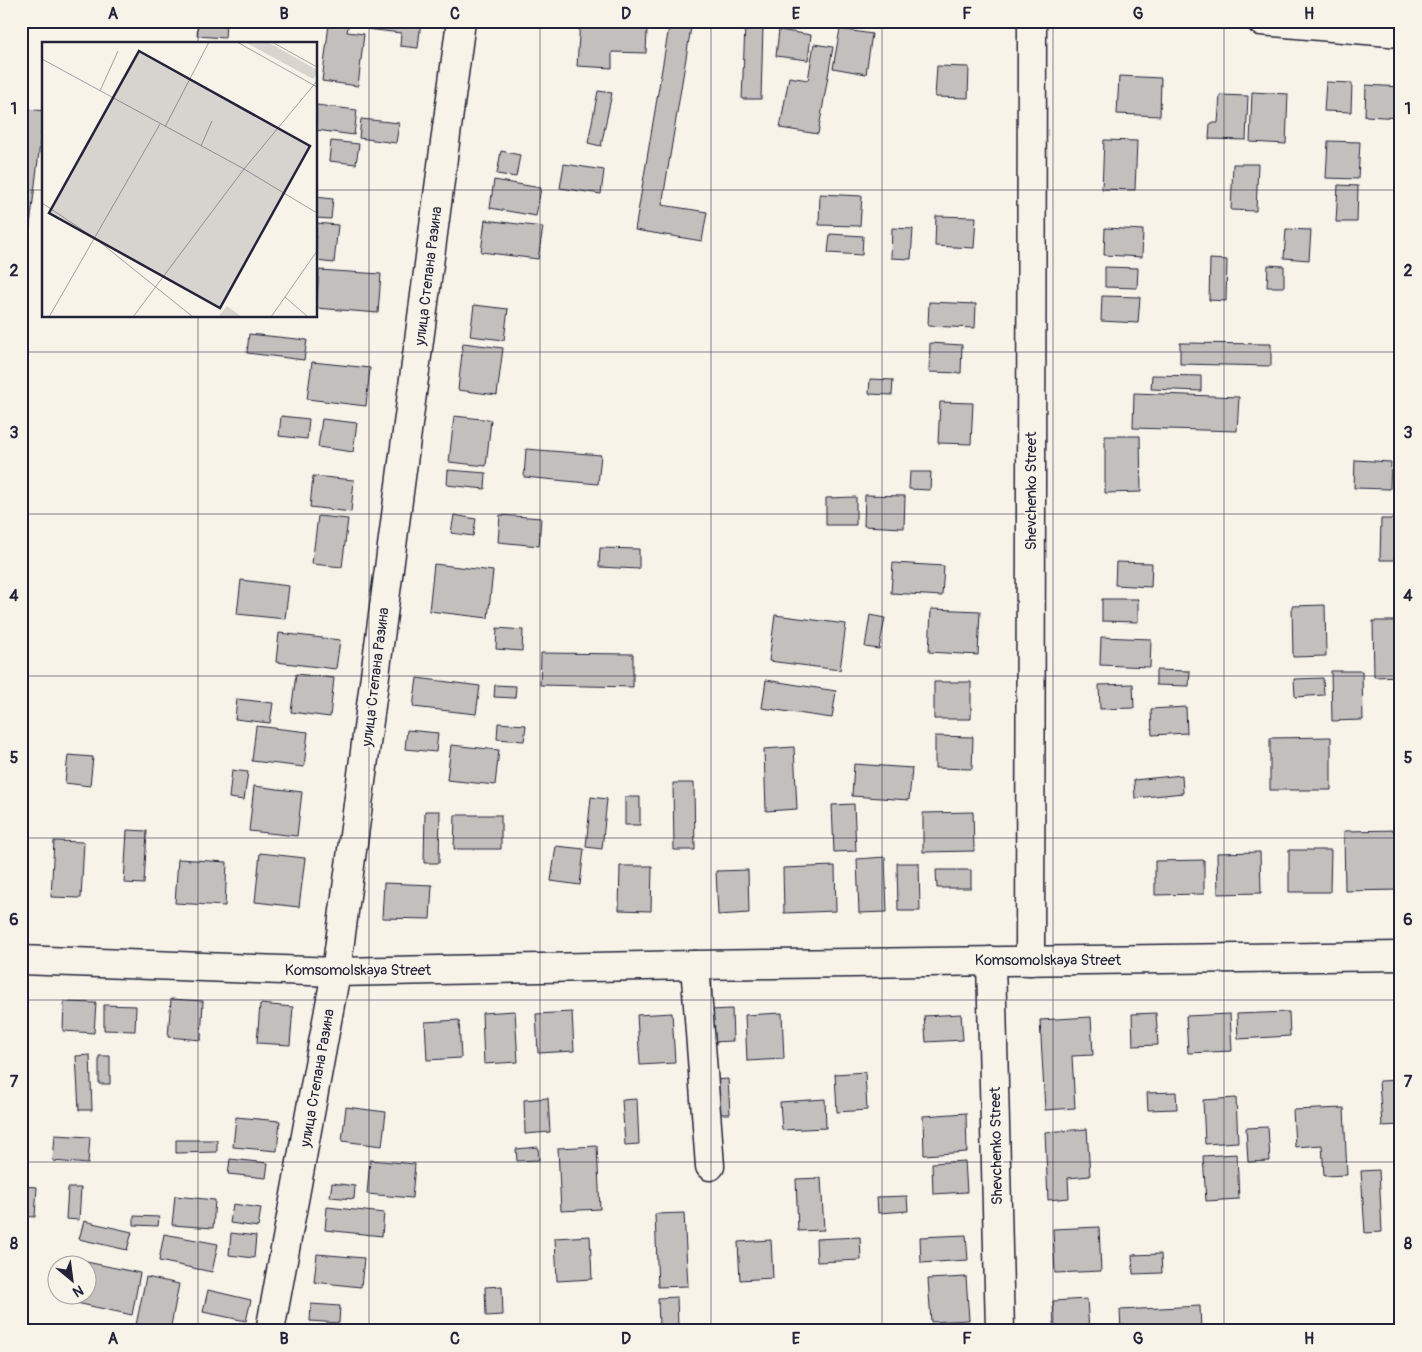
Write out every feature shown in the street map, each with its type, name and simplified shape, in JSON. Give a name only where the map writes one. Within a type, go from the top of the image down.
[{"type":"street","name":"улица Степана Разина","points":[[270,1331],[336,972],[461,21]]},
{"type":"street","name":"Shevchenko Street","points":[[1030,961],[1032,21]]},
{"type":"street","points":[[1261,21],[1401,33]]},
{"type":"street","name":"Komsomolskaya Street","points":[[21,960],[336,972],[695,965],[1401,956]]},
{"type":"street","name":"Shevchenko Street","points":[[991,961],[1000,1331]]},
{"type":"street","points":[[695,965],[710,1166]]},
{"type":"building","points":[[198,21],[226,21],[225,38],[197,36]]},
{"type":"building","points":[[334,21],[344,22],[348,27],[347,32],[364,34],[358,86],[322,81],[329,24]]},
{"type":"building","points":[[368,21],[421,21],[418,48],[400,46],[401,33],[367,29]]},
{"type":"building","points":[[580,21],[629,21],[628,28],[647,29],[646,53],[612,52],[612,68],[577,66]]},
{"type":"building","points":[[670,21],[692,21],[662,205],[707,212],[702,241],[635,230]]},
{"type":"building","points":[[745,26],[763,26],[761,99],[742,99]]},
{"type":"building","points":[[840,29],[872,34],[866,74],[833,68]]},
{"type":"building","points":[[779,30],[811,35],[808,60],[776,56]]},
{"type":"building","points":[[814,44],[833,47],[818,134],[780,128],[789,77],[808,80]]},
{"type":"building","points":[[937,66],[969,67],[968,98],[935,97]]},
{"type":"building","points":[[1119,76],[1161,78],[1160,116],[1117,114]]},
{"type":"building","points":[[1326,82],[1352,83],[1351,112],[1324,111]]},
{"type":"building","points":[[1366,85],[1401,87],[1401,118],[1365,116]]},
{"type":"building","points":[[598,91],[612,93],[601,146],[588,143]]},
{"type":"building","points":[[1252,92],[1288,94],[1286,144],[1250,142]]},
{"type":"building","points":[[1220,95],[1248,96],[1246,140],[1209,139],[1210,123],[1218,123]]},
{"type":"building","points":[[318,105],[357,110],[354,135],[318,130]]},
{"type":"building","points":[[21,108],[42,111],[42,127],[21,299]]},
{"type":"building","points":[[361,119],[399,123],[396,143],[359,138]]},
{"type":"building","points":[[1104,140],[1137,141],[1135,190],[1102,189]]},
{"type":"building","points":[[331,141],[359,144],[356,164],[329,161]]},
{"type":"building","points":[[1328,141],[1360,142],[1358,179],[1326,178]]},
{"type":"building","points":[[501,151],[520,155],[516,177],[497,174]]},
{"type":"building","points":[[564,164],[604,170],[601,194],[560,188]]},
{"type":"building","points":[[1233,164],[1258,164],[1256,211],[1231,210]]},
{"type":"building","points":[[494,180],[541,188],[536,216],[490,208]]},
{"type":"building","points":[[1338,185],[1358,186],[1357,222],[1336,222]]},
{"type":"building","points":[[820,194],[862,196],[860,226],[819,225]]},
{"type":"building","points":[[318,197],[333,199],[331,219],[318,218]]},
{"type":"building","points":[[936,216],[976,217],[974,248],[935,246]]},
{"type":"building","points":[[485,220],[543,227],[538,259],[481,252]]},
{"type":"building","points":[[318,223],[338,225],[334,263],[318,261]]},
{"type":"building","points":[[892,228],[913,229],[911,259],[891,258]]},
{"type":"building","points":[[1105,228],[1143,230],[1142,257],[1104,255]]},
{"type":"building","points":[[1286,229],[1311,230],[1309,260],[1284,258]]},
{"type":"building","points":[[830,234],[863,236],[862,255],[828,253]]},
{"type":"building","points":[[1210,259],[1227,260],[1226,301],[1209,300]]},
{"type":"building","points":[[1268,265],[1284,266],[1284,287],[1267,287]]},
{"type":"building","points":[[1105,267],[1138,268],[1137,288],[1105,287]]},
{"type":"building","points":[[319,270],[381,274],[378,313],[318,308]]},
{"type":"building","points":[[1102,296],[1140,297],[1138,323],[1101,321]]},
{"type":"building","points":[[929,302],[976,304],[975,328],[928,326]]},
{"type":"building","points":[[474,305],[508,309],[504,340],[470,336]]},
{"type":"building","points":[[249,334],[307,340],[304,360],[247,353]]},
{"type":"building","points":[[463,343],[503,348],[497,395],[458,390]]},
{"type":"building","points":[[930,343],[962,345],[961,373],[929,372]]},
{"type":"building","points":[[1180,343],[1271,344],[1271,366],[1180,364]]},
{"type":"building","points":[[312,362],[370,368],[366,406],[307,399]]},
{"type":"building","points":[[1152,375],[1201,376],[1201,391],[1151,389]]},
{"type":"building","points":[[870,379],[893,380],[892,395],[869,394]]},
{"type":"building","points":[[1134,393],[1239,397],[1237,431],[1133,428]]},
{"type":"building","points":[[940,402],[973,403],[971,444],[938,443]]},
{"type":"building","points":[[281,416],[309,419],[307,439],[279,436]]},
{"type":"building","points":[[454,416],[491,420],[486,466],[449,462]]},
{"type":"building","points":[[322,419],[357,423],[353,452],[318,447]]},
{"type":"building","points":[[1105,436],[1140,436],[1141,492],[1105,493]]},
{"type":"building","points":[[526,449],[601,455],[598,484],[524,477]]},
{"type":"building","points":[[1355,460],[1391,462],[1390,489],[1354,488]]},
{"type":"building","points":[[448,470],[486,473],[485,489],[447,485]]},
{"type":"building","points":[[910,472],[931,472],[930,490],[909,489]]},
{"type":"building","points":[[313,476],[354,480],[351,512],[310,507]]},
{"type":"building","points":[[865,495],[905,496],[904,528],[864,526]]},
{"type":"building","points":[[856,497],[856,525],[826,525],[826,498]]},
{"type":"building","points":[[454,515],[476,519],[473,536],[451,533]]},
{"type":"building","points":[[500,515],[541,518],[539,546],[498,542]]},
{"type":"building","points":[[318,516],[348,519],[342,567],[312,564]]},
{"type":"building","points":[[1381,519],[1401,519],[1401,560],[1380,560]]},
{"type":"building","points":[[600,548],[639,549],[639,569],[599,567]]},
{"type":"building","points":[[1116,562],[1152,563],[1151,587],[1115,585]]},
{"type":"building","points":[[893,563],[944,566],[942,596],[891,593]]},
{"type":"building","points":[[434,564],[493,571],[488,618],[429,611]]},
{"type":"building","points":[[241,580],[289,586],[285,619],[237,614]]},
{"type":"building","points":[[1102,599],[1138,599],[1138,622],[1102,621]]},
{"type":"building","points":[[1325,605],[1326,656],[1293,657],[1292,606]]},
{"type":"building","points":[[931,609],[980,611],[978,655],[929,652]]},
{"type":"building","points":[[775,615],[846,624],[840,670],[769,661]]},
{"type":"building","points":[[870,615],[885,618],[879,649],[865,647]]},
{"type":"building","points":[[1373,621],[1401,621],[1401,676],[1374,677]]},
{"type":"building","points":[[497,628],[523,630],[522,651],[496,649]]},
{"type":"building","points":[[279,633],[340,640],[336,669],[276,662]]},
{"type":"building","points":[[1101,637],[1151,639],[1150,667],[1100,665]]},
{"type":"building","points":[[541,653],[633,654],[633,687],[540,685]]},
{"type":"building","points":[[1156,670],[1190,671],[1189,686],[1156,685]]},
{"type":"building","points":[[1331,671],[1362,671],[1363,720],[1332,721]]},
{"type":"building","points":[[296,674],[334,678],[330,717],[291,712]]},
{"type":"building","points":[[417,678],[480,686],[476,714],[413,707]]},
{"type":"building","points":[[1323,678],[1324,695],[1295,697],[1294,679]]},
{"type":"building","points":[[766,680],[836,691],[832,718],[762,708]]},
{"type":"building","points":[[934,682],[971,682],[971,719],[934,719]]},
{"type":"building","points":[[1133,684],[1134,708],[1100,709],[1099,685]]},
{"type":"building","points":[[495,685],[516,686],[515,698],[494,697]]},
{"type":"building","points":[[237,699],[273,703],[270,723],[235,719]]},
{"type":"building","points":[[1186,707],[1187,733],[1152,735],[1151,709]]},
{"type":"building","points":[[498,723],[526,725],[524,741],[497,739]]},
{"type":"building","points":[[256,726],[308,732],[304,767],[252,761]]},
{"type":"building","points":[[407,730],[438,733],[436,752],[405,749]]},
{"type":"building","points":[[935,736],[973,737],[972,769],[935,768]]},
{"type":"building","points":[[1331,737],[1331,790],[1270,790],[1270,738]]},
{"type":"building","points":[[451,745],[499,750],[495,785],[447,780]]},
{"type":"building","points":[[794,747],[797,809],[766,811],[764,749]]},
{"type":"building","points":[[68,755],[93,757],[90,786],[65,783]]},
{"type":"building","points":[[854,764],[912,768],[909,800],[852,796]]},
{"type":"building","points":[[232,770],[248,772],[244,800],[229,798]]},
{"type":"building","points":[[1182,775],[1183,793],[1135,798],[1134,780]]},
{"type":"building","points":[[673,783],[694,783],[695,850],[674,850]]},
{"type":"building","points":[[254,786],[302,792],[297,836],[249,831]]},
{"type":"building","points":[[591,797],[607,799],[602,849],[586,847]]},
{"type":"building","points":[[625,797],[640,797],[640,825],[625,825]]},
{"type":"building","points":[[854,804],[856,851],[834,852],[832,805]]},
{"type":"building","points":[[425,811],[440,811],[439,863],[424,863]]},
{"type":"building","points":[[973,812],[974,851],[923,852],[923,813]]},
{"type":"building","points":[[455,815],[501,815],[501,849],[454,849]]},
{"type":"building","points":[[127,830],[147,831],[144,884],[124,883]]},
{"type":"building","points":[[1401,830],[1401,890],[1345,891],[1344,831]]},
{"type":"building","points":[[54,841],[84,842],[81,898],[51,897]]},
{"type":"building","points":[[556,846],[584,849],[580,885],[551,881]]},
{"type":"building","points":[[1289,850],[1331,850],[1330,892],[1289,892]]},
{"type":"building","points":[[1260,852],[1261,893],[1218,894],[1217,853]]},
{"type":"building","points":[[260,853],[305,858],[299,907],[255,902]]},
{"type":"building","points":[[885,857],[887,912],[859,913],[857,859]]},
{"type":"building","points":[[178,859],[227,862],[225,906],[175,903]]},
{"type":"building","points":[[1204,860],[1204,894],[1155,895],[1155,861]]},
{"type":"building","points":[[897,863],[919,863],[920,911],[898,911]]},
{"type":"building","points":[[620,866],[652,866],[651,911],[619,910]]},
{"type":"building","points":[[835,866],[836,911],[784,913],[783,868]]},
{"type":"building","points":[[748,870],[749,913],[718,915],[716,871]]},
{"type":"building","points":[[936,870],[971,870],[971,888],[937,888]]},
{"type":"building","points":[[384,883],[432,885],[430,919],[382,918]]},
{"type":"building","points":[[21,998],[25,999],[23,1040],[21,1040]]},
{"type":"building","points":[[171,999],[203,1001],[201,1040],[168,1037]]},
{"type":"building","points":[[64,1002],[96,1003],[94,1033],[63,1031]]},
{"type":"building","points":[[260,1004],[293,1007],[290,1045],[257,1043]]},
{"type":"building","points":[[104,1005],[136,1006],[135,1031],[104,1030]]},
{"type":"building","points":[[732,1009],[733,1041],[711,1042],[710,1010]]},
{"type":"building","points":[[515,1011],[518,1062],[484,1064],[482,1013]]},
{"type":"building","points":[[572,1012],[574,1051],[538,1053],[536,1014]]},
{"type":"building","points":[[1289,1012],[1290,1036],[1238,1039],[1237,1014]]},
{"type":"building","points":[[672,1013],[675,1063],[640,1065],[637,1015]]},
{"type":"building","points":[[782,1013],[784,1059],[747,1061],[745,1015]]},
{"type":"building","points":[[1156,1013],[1158,1045],[1133,1046],[1132,1014]]},
{"type":"building","points":[[961,1014],[963,1040],[926,1042],[924,1016]]},
{"type":"building","points":[[1230,1014],[1232,1051],[1188,1053],[1186,1016]]},
{"type":"building","points":[[1091,1017],[1093,1055],[1072,1056],[1075,1108],[1045,1110],[1040,1020]]},
{"type":"building","points":[[459,1020],[461,1058],[427,1060],[425,1022]]},
{"type":"building","points":[[90,1055],[92,1110],[79,1110],[76,1056]]},
{"type":"building","points":[[99,1056],[110,1056],[110,1084],[99,1084]]},
{"type":"building","points":[[865,1072],[867,1110],[837,1112],[835,1074]]},
{"type":"building","points":[[728,1079],[730,1114],[714,1114],[713,1080]]},
{"type":"building","points":[[1401,1080],[1401,1125],[1382,1126],[1379,1081]]},
{"type":"building","points":[[1176,1092],[1177,1109],[1148,1110],[1147,1093]]},
{"type":"building","points":[[548,1098],[550,1132],[525,1134],[524,1100]]},
{"type":"building","points":[[1236,1098],[1238,1142],[1205,1144],[1203,1100]]},
{"type":"building","points":[[637,1099],[639,1144],[625,1145],[622,1100]]},
{"type":"building","points":[[825,1099],[826,1128],[782,1130],[780,1102]]},
{"type":"building","points":[[346,1107],[386,1112],[382,1146],[342,1141]]},
{"type":"building","points":[[1344,1108],[1347,1175],[1324,1176],[1322,1145],[1295,1147],[1293,1110]]},
{"type":"building","points":[[966,1113],[967,1152],[924,1155],[923,1116]]},
{"type":"building","points":[[236,1117],[280,1121],[277,1151],[233,1147]]},
{"type":"building","points":[[1268,1127],[1270,1161],[1248,1162],[1246,1128]]},
{"type":"building","points":[[1087,1129],[1090,1176],[1068,1178],[1069,1198],[1048,1200],[1045,1132]]},
{"type":"building","points":[[55,1135],[90,1137],[88,1164],[53,1161]]},
{"type":"building","points":[[176,1140],[217,1140],[217,1152],[176,1153]]},
{"type":"building","points":[[597,1146],[600,1209],[561,1211],[558,1148]]},
{"type":"building","points":[[538,1147],[539,1160],[517,1161],[516,1149]]},
{"type":"building","points":[[1237,1154],[1239,1199],[1206,1201],[1203,1156]]},
{"type":"building","points":[[230,1159],[268,1163],[266,1178],[228,1174]]},
{"type":"building","points":[[370,1160],[415,1164],[412,1198],[367,1194]]},
{"type":"building","points":[[965,1161],[967,1192],[933,1194],[932,1163]]},
{"type":"building","points":[[1379,1170],[1382,1232],[1365,1233],[1361,1171]]},
{"type":"building","points":[[821,1178],[824,1230],[798,1231],[796,1179]]},
{"type":"building","points":[[332,1183],[355,1186],[354,1199],[330,1197]]},
{"type":"building","points":[[21,1186],[37,1187],[35,1217],[21,1216]]},
{"type":"building","points":[[68,1188],[81,1188],[79,1220],[66,1219]]},
{"type":"building","points":[[175,1196],[215,1200],[213,1228],[172,1225]]},
{"type":"building","points":[[907,1196],[908,1211],[878,1213],[877,1197]]},
{"type":"building","points":[[233,1204],[261,1208],[258,1227],[230,1223]]},
{"type":"building","points":[[327,1207],[384,1213],[382,1236],[325,1230]]},
{"type":"building","points":[[684,1213],[688,1286],[658,1287],[655,1214]]},
{"type":"building","points":[[134,1216],[159,1217],[158,1226],[134,1225]]},
{"type":"building","points":[[84,1221],[132,1232],[127,1250],[79,1239]]},
{"type":"building","points":[[1099,1227],[1101,1271],[1055,1273],[1053,1229]]},
{"type":"building","points":[[231,1233],[256,1236],[254,1258],[229,1255]]},
{"type":"building","points":[[164,1234],[218,1244],[212,1272],[159,1261]]},
{"type":"building","points":[[966,1235],[968,1260],[921,1263],[920,1237]]},
{"type":"building","points":[[590,1236],[592,1279],[557,1281],[555,1238]]},
{"type":"building","points":[[860,1237],[861,1260],[817,1262],[816,1239]]},
{"type":"building","points":[[771,1240],[773,1278],[740,1280],[738,1242]]},
{"type":"building","points":[[317,1254],[364,1258],[361,1287],[314,1282]]},
{"type":"building","points":[[1161,1254],[1162,1273],[1133,1274],[1132,1255]]},
{"type":"building","points":[[98,1264],[140,1273],[132,1315],[81,1304],[98,1304]]},
{"type":"building","points":[[146,1277],[179,1284],[170,1331],[136,1325]]},
{"type":"building","points":[[966,1277],[969,1320],[931,1322],[928,1279]]},
{"type":"building","points":[[502,1286],[503,1315],[486,1316],[485,1287]]},
{"type":"building","points":[[208,1290],[251,1300],[246,1321],[203,1312]]},
{"type":"building","points":[[677,1297],[678,1327],[659,1328],[658,1298]]},
{"type":"building","points":[[1087,1299],[1089,1331],[1054,1331],[1053,1301]]},
{"type":"building","points":[[311,1304],[340,1306],[339,1323],[310,1321]]},
{"type":"building","points":[[1200,1306],[1201,1331],[1121,1331],[1120,1310]]}]
